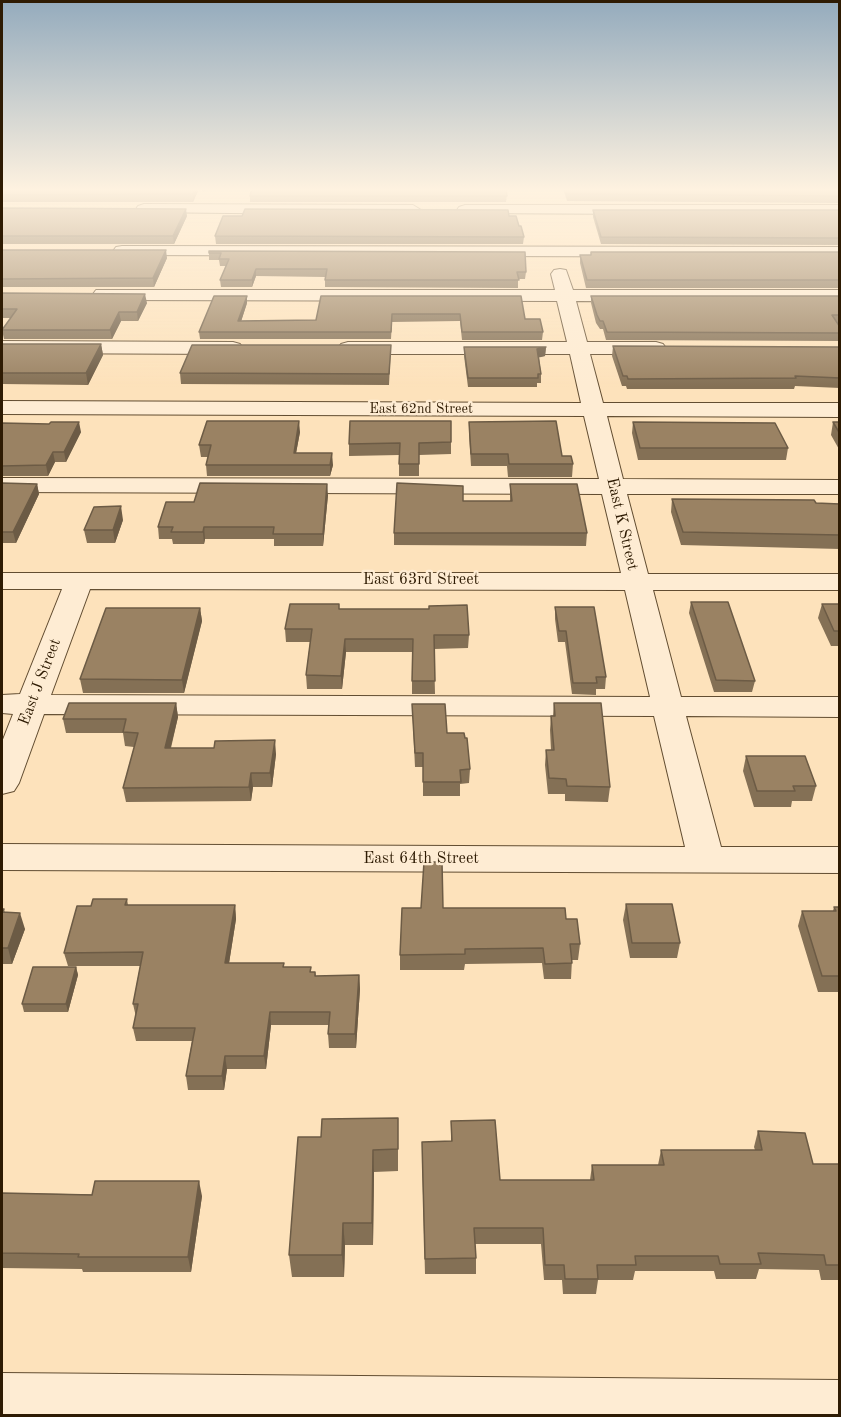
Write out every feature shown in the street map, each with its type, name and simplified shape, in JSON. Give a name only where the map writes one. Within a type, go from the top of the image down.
[{"type":"street","name":"East K Street","points":[[556,254],[706,859]]},
{"type":"street","points":[[85,294],[840,296]]},
{"type":"street","points":[[2,347],[249,348]]},
{"type":"street","points":[[331,348],[674,348]]},
{"type":"street","name":"East 62nd Street","points":[[2,408],[840,410]]},
{"type":"street","points":[[2,485],[840,487]]},
{"type":"street","name":"East 63rd Street","points":[[2,580],[840,582]]},
{"type":"street","name":"East J Street","points":[[2,783],[17,704],[79,580]]},
{"type":"street","points":[[17,704],[840,707]]},
{"type":"street","name":"East 64th Street","points":[[2,857],[840,860]]},
{"type":"street","points":[[2,1400],[814,1410]]},
{"type":"building","points":[[2,254],[164,254],[153,278],[2,279]]},
{"type":"building","points":[[221,254],[525,254],[526,272],[517,272],[519,280],[325,280],[327,269],[256,269],[252,280],[220,280],[229,259],[219,259]]},
{"type":"building","points":[[840,254],[840,280],[587,280],[580,255]]},
{"type":"building","points":[[2,293],[145,294],[137,312],[119,312],[110,330],[2,330],[17,309],[2,309]]},
{"type":"building","points":[[214,296],[247,296],[238,321],[316,320],[321,296],[521,296],[525,319],[540,319],[543,332],[462,332],[460,314],[392,314],[391,332],[199,332]]},
{"type":"building","points":[[591,296],[840,296],[840,315],[832,315],[840,327],[840,333],[607,332],[603,321],[600,321],[597,315]]},
{"type":"building","points":[[2,344],[101,344],[86,373],[2,373]]},
{"type":"building","points":[[192,345],[391,345],[389,374],[180,373]]},
{"type":"building","points":[[613,346],[840,347],[840,378],[795,376],[796,378],[628,379],[627,376],[623,376]]},
{"type":"building","points":[[464,347],[546,347],[537,349],[541,374],[538,374],[538,378],[468,378]]},
{"type":"building","points":[[207,421],[299,421],[294,453],[332,453],[330,465],[206,465],[211,445],[199,445]]},
{"type":"building","points":[[350,421],[451,421],[451,442],[419,443],[419,464],[399,464],[400,443],[349,444]]},
{"type":"building","points":[[556,421],[562,456],[571,456],[573,464],[509,464],[508,454],[471,454],[469,422]]},
{"type":"building","points":[[51,422],[79,422],[64,452],[53,452],[46,465],[2,466],[2,423],[49,424]]},
{"type":"building","points":[[633,422],[775,423],[788,448],[640,448]]},
{"type":"building","points":[[833,422],[840,422],[840,434]]},
{"type":"building","points":[[2,483],[37,484],[13,532],[2,532]]},
{"type":"building","points":[[200,483],[327,484],[323,534],[273,534],[274,527],[204,527],[203,532],[171,532],[173,527],[158,527],[166,502],[194,502]]},
{"type":"building","points":[[397,483],[463,486],[463,501],[512,501],[510,484],[577,484],[587,533],[394,533]]},
{"type":"building","points":[[672,499],[814,500],[816,503],[840,504],[840,535],[683,532]]},
{"type":"building","points":[[121,506],[113,530],[84,530],[94,507]]},
{"type":"building","points":[[691,602],[728,602],[755,681],[716,680]]},
{"type":"building","points":[[290,604],[339,604],[339,609],[429,609],[429,606],[467,605],[469,635],[434,635],[435,681],[412,681],[413,639],[345,639],[341,676],[306,675],[312,629],[285,629]]},
{"type":"building","points":[[822,604],[840,604],[840,631],[834,631]]},
{"type":"building","points":[[555,607],[594,607],[606,677],[596,677],[597,683],[573,683],[566,631],[559,631]]},
{"type":"building","points":[[106,608],[200,608],[182,680],[80,679]]},
{"type":"building","points":[[69,703],[176,703],[165,748],[214,748],[215,741],[275,740],[270,773],[251,773],[249,787],[123,788],[138,733],[123,732],[126,719],[63,719]]},
{"type":"building","points":[[554,703],[601,703],[610,787],[567,786],[566,779],[549,778],[546,750],[554,750],[551,716],[555,716]]},
{"type":"building","points":[[412,704],[445,704],[447,733],[464,733],[467,738],[470,769],[460,770],[461,782],[423,782],[423,753],[415,753]]},
{"type":"building","points":[[746,756],[805,756],[816,786],[793,786],[795,791],[757,791]]},
{"type":"building","points":[[424,862],[442,862],[443,908],[565,908],[566,919],[577,919],[580,944],[570,944],[572,963],[545,964],[543,948],[465,949],[465,954],[400,955],[402,908],[421,908]]},
{"type":"building","points":[[93,899],[127,899],[125,905],[235,905],[225,963],[284,963],[283,967],[311,967],[310,972],[315,972],[315,976],[359,975],[355,1034],[328,1034],[330,1012],[270,1012],[264,1056],[225,1056],[222,1076],[186,1076],[195,1028],[133,1028],[138,1004],[133,1004],[143,952],[64,953],[77,906],[91,906]]},
{"type":"building","points":[[626,904],[672,904],[680,943],[632,943]]},
{"type":"building","points":[[834,907],[840,907],[840,976],[822,976],[802,911],[836,911]]},
{"type":"building","points":[[2,912],[20,913],[8,948],[2,948]]},
{"type":"building","points":[[33,967],[76,967],[66,1004],[22,1004]]},
{"type":"building","points":[[398,1118],[398,1149],[373,1150],[372,1223],[343,1223],[342,1255],[289,1255],[298,1137],[321,1137],[322,1119]]},
{"type":"building","points":[[495,1120],[500,1180],[594,1180],[592,1165],[664,1165],[661,1150],[762,1150],[758,1131],[805,1133],[813,1164],[840,1164],[840,1265],[826,1265],[824,1255],[758,1253],[761,1264],[720,1264],[718,1256],[635,1256],[636,1265],[597,1265],[598,1279],[565,1279],[564,1265],[545,1265],[543,1228],[474,1228],[476,1258],[425,1259],[422,1142],[452,1141],[451,1121]]},
{"type":"building","points":[[95,1181],[199,1181],[188,1257],[78,1257],[79,1254],[2,1253],[2,1193],[92,1195]]}]
